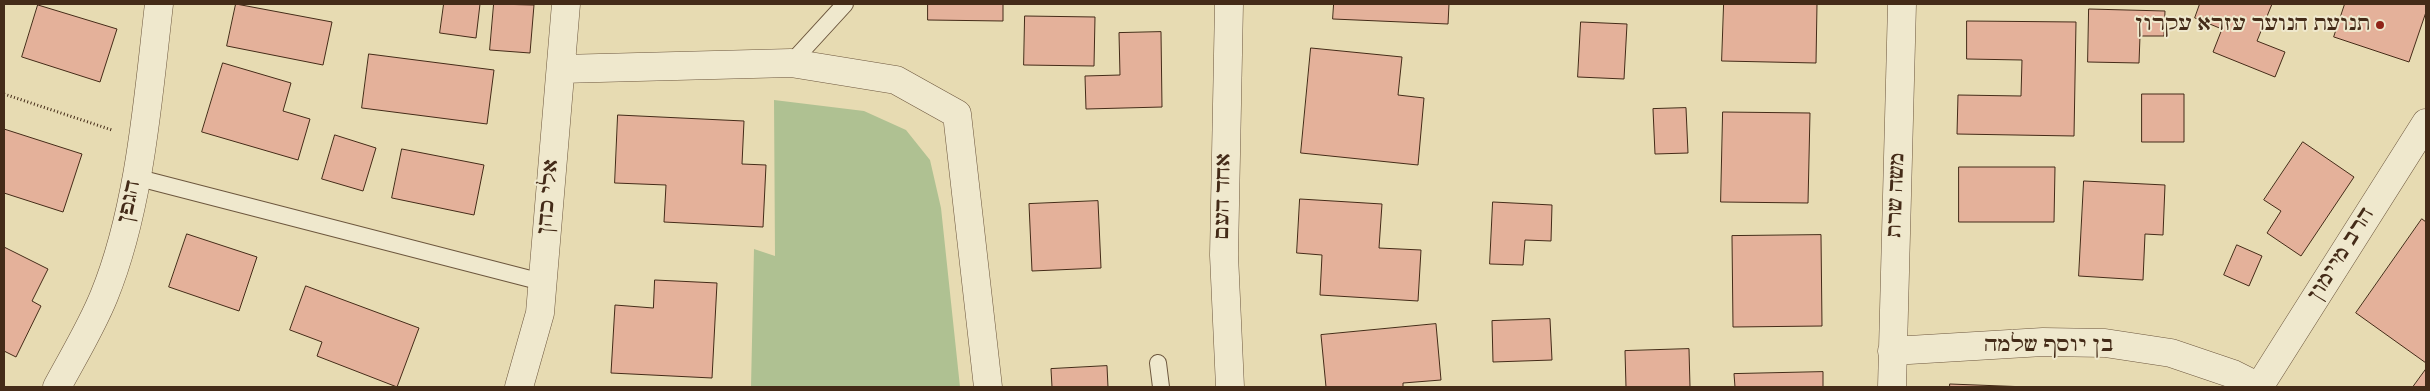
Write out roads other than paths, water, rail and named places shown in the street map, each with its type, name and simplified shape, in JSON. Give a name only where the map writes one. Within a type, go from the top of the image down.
[{"type":"street","name":"הגפן","points":[[56,387],[81,345],[104,295],[123,234],[143,140],[159,4]]},
{"type":"street","name":"אלי כהן","points":[[519,387],[540,314],[566,4]]},
{"type":"street","name":"אחד העם","points":[[1229,4],[1225,94],[1224,255],[1230,387]]},
{"type":"street","name":"משה שרת","points":[[1892,387],[1902,4]]},
{"type":"street","points":[[560,69],[791,63],[896,80],[957,114],[988,387]]},
{"type":"street","name":"הרב מיימון","points":[[2259,387],[2426,123]]},
{"type":"street","name":"בן יוסף שלמה","points":[[1892,351],[2043,342],[2105,342],[2171,353],[2233,374],[2259,387]]},
{"type":"lane","points":[[791,63],[845,4]]},
{"type":"lane","points":[[135,177],[542,282]]},
{"type":"lane","points":[[1158,362],[1161,387]]},
{"type":"place","name":"תנועת הנוער עזרא עקרון","points":[[2380,25]]}]
